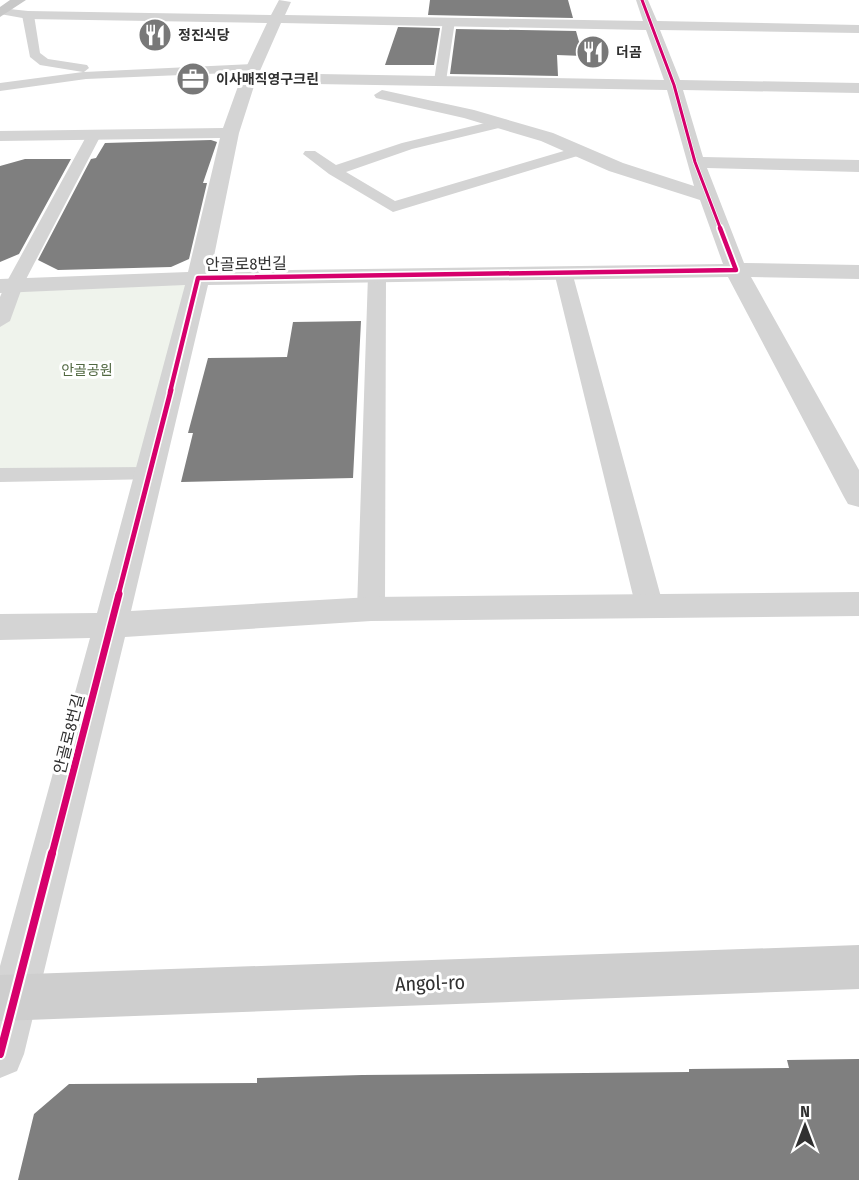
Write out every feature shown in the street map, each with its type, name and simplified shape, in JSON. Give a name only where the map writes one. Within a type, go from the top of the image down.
[{"type":"main road","points":[[2,12],[19,0]]},
{"type":"street","points":[[7,285],[198,278],[230,134],[251,73],[285,0]]},
{"type":"street","points":[[2,12],[28,15],[449,21],[646,12],[859,29]]},
{"type":"street","points":[[646,12],[674,85],[695,162],[736,270],[859,497]]},
{"type":"street","points":[[251,73],[326,80],[859,88]]},
{"type":"street","points":[[326,80],[336,86],[468,114],[547,136],[616,167],[707,196]]},
{"type":"street","points":[[0,136],[230,134]]},
{"type":"street","points":[[695,162],[859,166]]},
{"type":"street","name":"안골로8번길","points":[[0,1054],[8,998],[150,474],[198,278],[736,270],[859,272]]},
{"type":"street","points":[[0,627],[110,625],[371,609],[650,608],[859,604]]},
{"type":"street","name":"Angol-ro","points":[[8,998],[859,967]]},
{"type":"lane","points":[[28,15],[34,54],[44,62],[105,74]]},
{"type":"lane","points":[[440,81],[449,21]]},
{"type":"lane","points":[[0,87],[105,74],[251,73]]},
{"type":"lane","points":[[334,171],[407,146],[502,123]]},
{"type":"lane","points":[[0,321],[7,285],[94,135]]},
{"type":"lane","points":[[310,154],[393,207],[579,151]]},
{"type":"lane","points":[[563,273],[650,608]]},
{"type":"lane","points":[[371,609],[377,274]]},
{"type":"lane","points":[[0,475],[150,474]]},
{"type":"green space","name":"안골공원","points":[[198,278],[150,474],[0,475],[0,322],[14,285]]},
{"type":"building","points":[[430,0],[568,0],[573,18],[428,15]]},
{"type":"building","points":[[398,27],[440,28],[434,65],[385,65]]},
{"type":"building","points":[[456,29],[576,31],[583,56],[557,55],[558,76],[450,74]]},
{"type":"building","points":[[211,140],[217,142],[203,183],[207,183],[189,259],[171,267],[58,270],[38,260],[91,159],[96,158],[105,143]]},
{"type":"building","points":[[25,159],[71,159],[19,254],[0,262],[0,166]]},
{"type":"building","points":[[361,321],[353,478],[181,482],[193,433],[188,433],[208,358],[287,357],[293,322]]},
{"type":"building","points":[[859,1059],[859,1180],[18,1180],[34,1114],[69,1084],[257,1083],[257,1078],[362,1075],[689,1072],[689,1069],[789,1068],[787,1060]]},
{"type":"cycle path","points":[[0,1054],[150,474],[198,278],[736,270],[695,162],[674,85],[642,0]]},
{"type":"place","name":"정진식당","points":[[155,35]]},
{"type":"place","name":"더곰","points":[[593,52]]},
{"type":"place","name":"이사매직영구크린","points":[[193,79]]}]
